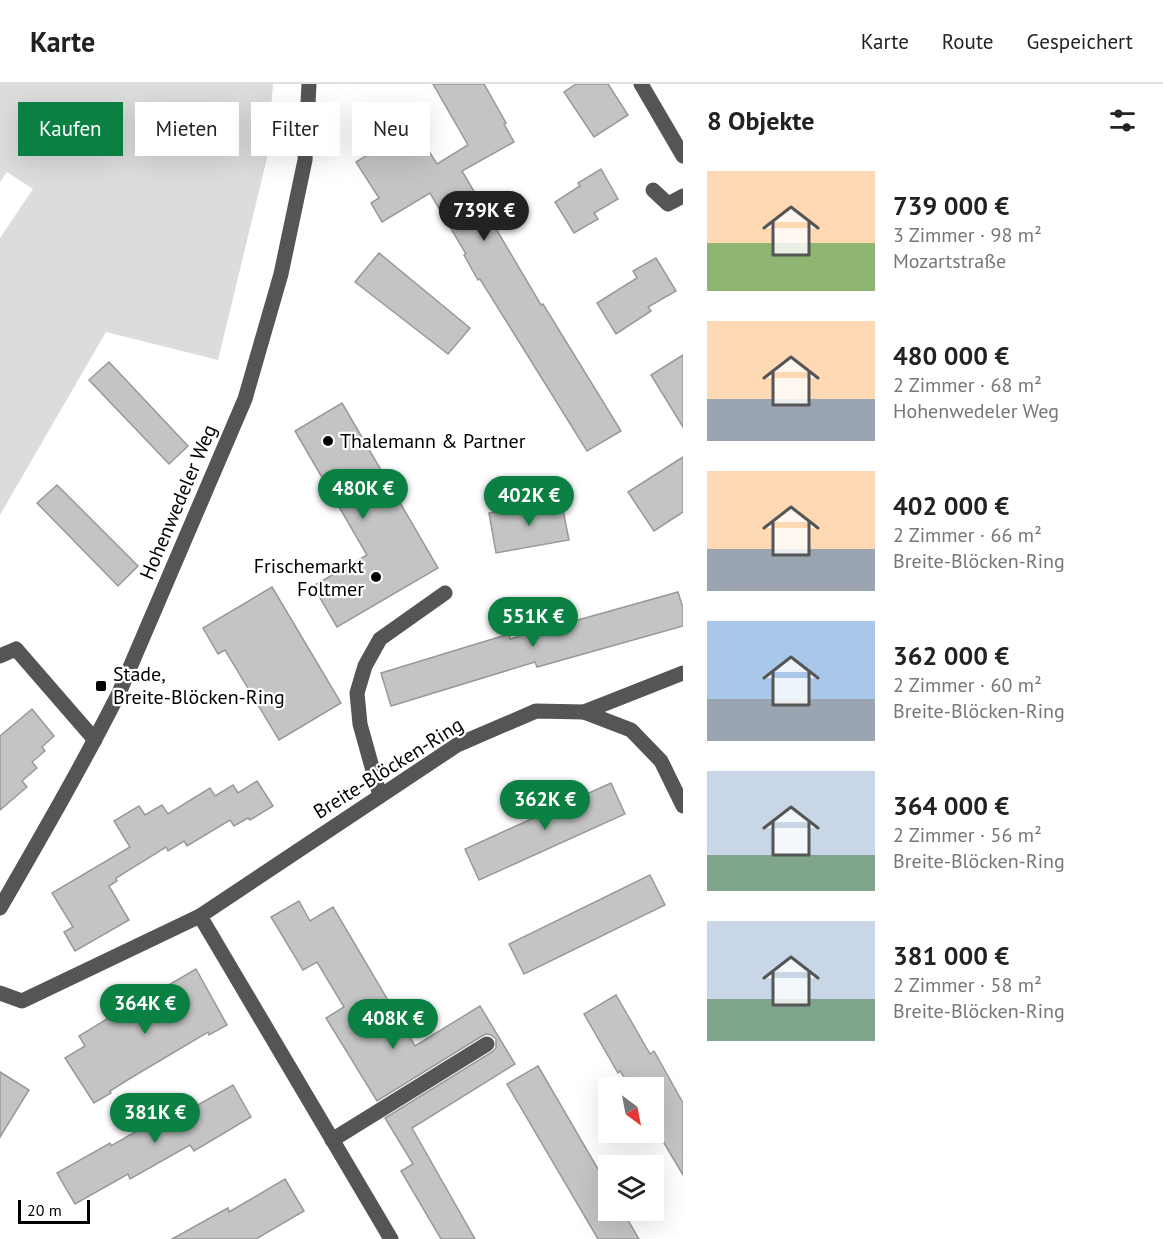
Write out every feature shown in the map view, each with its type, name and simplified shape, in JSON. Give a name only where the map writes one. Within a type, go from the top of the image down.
[{"type":"street","name":"Hohenwedeler Weg","points":[[0,908],[95,741],[119,693],[245,399],[281,274],[305,160],[309,84]]},
{"type":"street","points":[[641,84],[683,156]]},
{"type":"street","points":[[653,190],[668,204],[683,196]]},
{"type":"street","points":[[380,796],[360,724],[357,693],[365,666],[380,639],[445,593]]},
{"type":"street","points":[[0,656],[16,649],[95,741]]},
{"type":"street","points":[[584,712],[683,673]]},
{"type":"street","name":"Breite-Blöcken-Ring","points":[[0,993],[22,1001],[200,916],[457,745],[536,711],[584,712],[630,730],[661,761],[683,806]]},
{"type":"street","points":[[200,916],[391,1239]]},
{"type":"street","points":[[332,1140],[487,1044]]},
{"type":"shaded area","points":[[0,84],[273,84],[272,102],[251,102],[251,156],[267,156],[267,158],[218,360],[106,332],[0,515],[0,238],[33,189],[7,172],[0,182]]},
{"type":"building","points":[[433,84],[484,84],[514,142],[462,171],[541,305],[543,304],[621,431],[587,451],[480,279],[478,280],[464,255],[466,254],[430,193],[382,222],[371,203],[379,198],[356,162],[366,156],[430,156],[430,153],[437,164],[468,145]]},
{"type":"building","points":[[576,84],[608,84],[628,115],[594,137],[564,92]]},
{"type":"building","points":[[601,169],[618,199],[594,213],[598,219],[574,233],[555,202],[580,186],[578,183]]},
{"type":"building","points":[[379,253],[470,328],[448,354],[355,282]]},
{"type":"building","points":[[656,258],[676,291],[648,307],[651,311],[616,334],[597,303],[637,278],[633,271]]},
{"type":"building","points":[[683,355],[683,427],[651,375]]},
{"type":"building","points":[[109,362],[188,446],[169,464],[89,380]]},
{"type":"building","points":[[342,403],[438,568],[337,627],[313,586],[367,555],[295,431]]},
{"type":"building","points":[[683,457],[683,512],[654,531],[628,492]]},
{"type":"building","points":[[57,485],[138,566],[118,586],[37,503]]},
{"type":"building","points":[[561,500],[569,540],[496,553],[489,513]]},
{"type":"building","points":[[272,587],[341,703],[279,740],[225,650],[218,654],[203,628]]},
{"type":"building","points":[[678,592],[683,608],[683,626],[537,667],[535,662],[391,706],[381,673],[509,634],[510,639]]},
{"type":"building","points":[[32,709],[54,736],[42,747],[45,751],[32,762],[37,768],[22,781],[27,787],[0,810],[0,736]]},
{"type":"building","points":[[257,781],[273,806],[250,820],[248,818],[234,826],[230,820],[187,846],[184,841],[168,851],[166,847],[116,878],[117,881],[109,886],[129,920],[75,951],[64,932],[73,927],[52,893],[130,847],[114,821],[139,806],[145,815],[162,805],[168,814],[210,788],[215,796],[233,785],[238,793]]},
{"type":"building","points":[[611,783],[625,814],[479,880],[465,849]]},
{"type":"building","points":[[650,875],[665,905],[524,974],[509,944]]},
{"type":"building","points":[[299,901],[310,921],[333,907],[415,1046],[480,1006],[515,1064],[412,1128],[475,1239],[441,1239],[401,1171],[413,1164],[385,1118],[492,1052],[496,1048],[496,1039],[491,1035],[482,1036],[377,1101],[326,1018],[344,1007],[317,962],[303,970],[271,917]]},
{"type":"building","points":[[196,969],[227,1025],[209,1035],[208,1032],[129,1079],[94,1103],[65,1058],[85,1046],[79,1036],[153,991],[155,993]]},
{"type":"building","points":[[616,995],[650,1054],[654,1051],[683,1103],[683,1175],[664,1143],[664,1077],[624,1077],[620,1071],[618,1073],[584,1014]]},
{"type":"building","points":[[538,1066],[598,1169],[598,1221],[628,1221],[639,1239],[598,1239],[507,1084]]},
{"type":"building","points":[[0,1072],[29,1090],[0,1137]]},
{"type":"building","points":[[233,1085],[251,1117],[194,1151],[190,1145],[130,1179],[128,1174],[75,1204],[57,1173],[110,1143],[111,1146],[171,1111],[175,1118]]},
{"type":"building","points":[[285,1179],[304,1211],[256,1239],[172,1239],[228,1208],[229,1212]]},
{"type":"place","name":"Thalemann & Partner","points":[[328,441]]},
{"type":"place","name":"Frischemarkt Foltmer","points":[[376,577]]},
{"type":"place","name":"Stade, Breite-Blöcken-Ring","points":[[101,686]]}]
